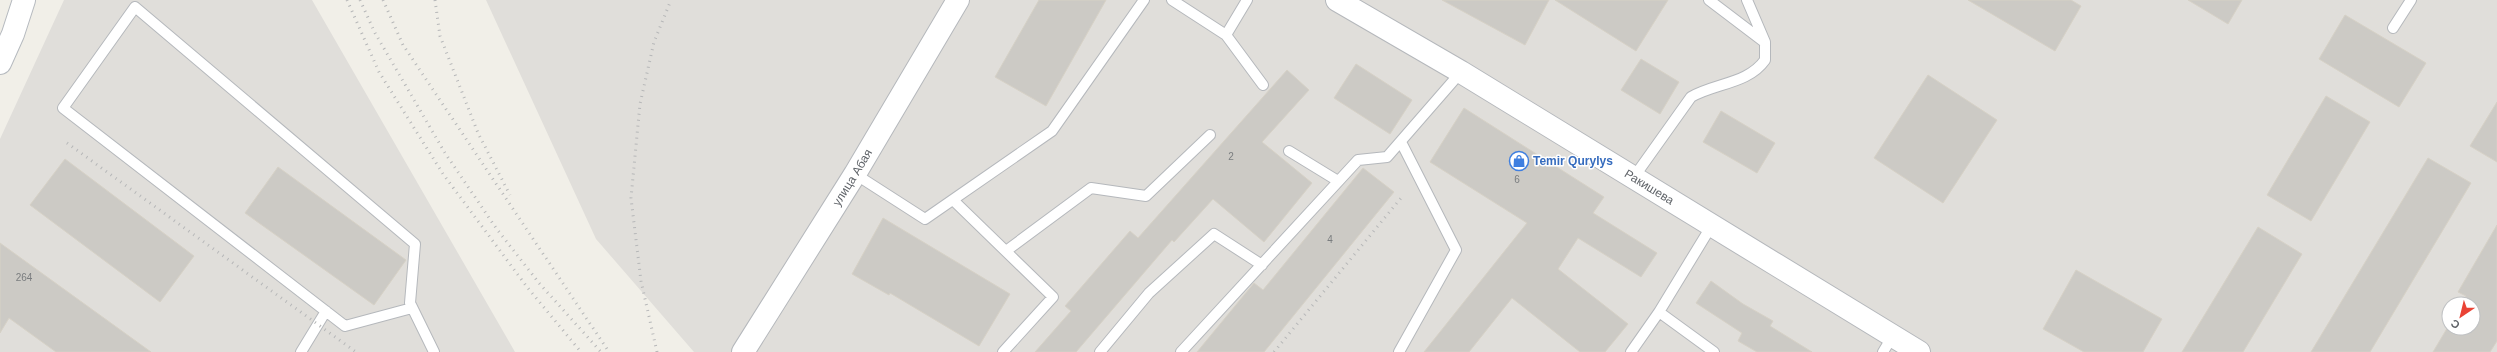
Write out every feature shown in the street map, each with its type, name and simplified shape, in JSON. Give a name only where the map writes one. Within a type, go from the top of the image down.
[{"type":"street","points":[[0,63],[13,34],[24,0]]},
{"type":"street","name":"улица Абая","points":[[743,352],[854,174],[958,0]]},
{"type":"street","name":"Ракишева","points":[[1337,0],[1461,72],[1712,224],[1888,344],[1919,352]]},
{"type":"lane","points":[[854,174],[926,219],[1052,132],[1144,0]]},
{"type":"lane","points":[[1172,0],[1226,35],[1263,85]]},
{"type":"lane","points":[[1226,35],[1247,0]]},
{"type":"lane","points":[[1709,0],[1765,42]]},
{"type":"lane","points":[[1634,177],[1691,97],[1701,91],[1751,75],[1765,60],[1765,42],[1747,0]]},
{"type":"lane","points":[[2392,28],[2411,0]]},
{"type":"lane","points":[[412,308],[346,326],[63,108],[135,7],[415,244],[410,303],[434,352]]},
{"type":"lane","points":[[1181,352],[1358,160],[1387,157],[1461,72]]},
{"type":"lane","points":[[1006,251],[1092,188],[1146,196],[1210,136]]},
{"type":"lane","points":[[1399,352],[1456,250],[1401,142]]},
{"type":"lane","points":[[1289,150],[1338,182]]},
{"type":"lane","points":[[953,200],[1053,297],[1003,352]]},
{"type":"lane","points":[[1631,352],[1659,312],[1712,224]]},
{"type":"lane","points":[[1100,352],[1149,293],[1214,234],[1262,265]]},
{"type":"lane","points":[[301,352],[326,311]]},
{"type":"lane","points":[[1659,312],[1714,352]]},
{"type":"shaded area","points":[[64,0],[312,0],[515,352],[0,352],[0,139]]},
{"type":"shaded area","points":[[486,0],[2497,0],[2497,352],[694,352],[596,239]]},
{"type":"building","points":[[1039,0],[1106,0],[1046,106],[995,77]]},
{"type":"building","points":[[1442,0],[1549,0],[1525,45]]},
{"type":"building","points":[[1555,0],[1668,0],[1636,51]]},
{"type":"building","points":[[1968,0],[2071,0],[2081,6],[2055,51]]},
{"type":"building","points":[[2188,0],[2242,0],[2228,24]]},
{"type":"building","points":[[2345,15],[2426,63],[2399,107],[2319,59]]},
{"type":"building","points":[[1641,59],[1679,82],[1660,114],[1621,90]]},
{"type":"building","points":[[1356,64],[1412,100],[1390,134],[1334,98]]},
{"type":"building","points":[[1287,70],[1309,90],[1262,142],[1312,183],[1264,242],[1213,199],[1174,242],[1172,240],[1076,352],[1035,352],[1071,311],[1065,306],[1130,231],[1138,238]]},
{"type":"building","points":[[1928,75],[1997,120],[1943,203],[1874,158]]},
{"type":"building","points":[[2326,96],[2370,122],[2311,221],[2267,195]]},
{"type":"building","points":[[2497,102],[2497,162],[2470,146]]},
{"type":"building","points":[[1464,108],[1604,197],[1593,213],[1657,253],[1641,277],[1578,238],[1558,269],[1628,324],[1605,352],[1580,352],[1512,298],[1469,352],[1424,352],[1527,223],[1430,162]]},
{"type":"building","points":[[1721,111],[1775,143],[1757,173],[1703,142]]},
{"type":"building","points":[[2428,158],[2471,183],[2370,352],[2311,352]]},
{"type":"building","points":[[65,159],[194,256],[160,302],[30,205]]},
{"type":"building","points":[[278,167],[406,260],[374,305],[245,213]]},
{"type":"building","points":[[1363,168],[1394,192],[1264,352],[1197,352],[1254,283],[1263,290]]},
{"type":"building","points":[[883,218],[1010,294],[979,346],[890,293],[889,295],[852,274]]},
{"type":"building","points":[[2497,225],[2497,341],[2490,352],[2433,352],[2442,336],[2481,336],[2481,296],[2466,296],[2458,292]]},
{"type":"building","points":[[2258,227],[2302,254],[2243,352],[2182,352]]},
{"type":"building","points":[[0,243],[151,352],[56,352],[9,318],[0,333]]},
{"type":"building","points":[[2076,270],[2162,319],[2143,352],[2084,352],[2043,329]]},
{"type":"building","points":[[1711,281],[1743,304],[1773,321],[1770,326],[1812,352],[1757,352],[1738,341],[1742,333],[1696,303]]},
{"type":"railway","points":[[347,0],[379,72],[443,174],[527,287],[581,352]]},
{"type":"railway","points":[[360,0],[375,33],[445,153],[496,228],[539,283],[601,352]]},
{"type":"railway","points":[[383,0],[403,45],[609,352]]},
{"type":"railway","points":[[435,0],[440,36],[478,133],[510,195]]},
{"type":"railway","points":[[657,352],[641,281],[631,198],[640,104],[654,42],[671,0]]},
{"type":"railway","points":[[67,143],[356,352]]},
{"type":"railway","points":[[1274,352],[1401,198]]},
{"type":"place","name":"Temir Qurylys","points":[[1519,161]]}]
